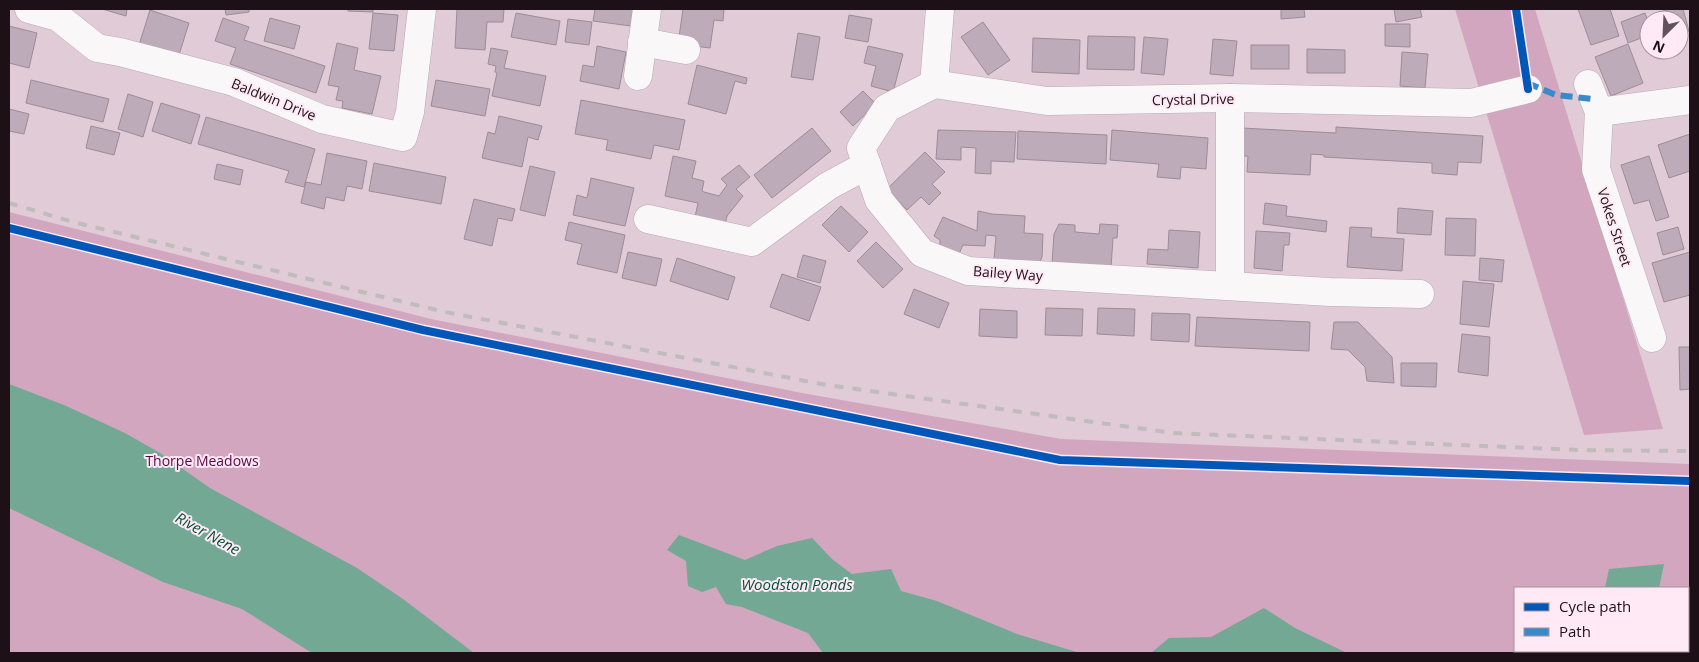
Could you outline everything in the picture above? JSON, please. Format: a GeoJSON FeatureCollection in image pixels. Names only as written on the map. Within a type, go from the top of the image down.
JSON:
{"type":"FeatureCollection","features":[{"type":"Feature","properties":{"kind":"street","name":"Baldwin Drive"},"geometry":{"type":"LineString","coordinates":[[29,9],[58,16],[97,48],[120,52],[234,82],[322,119],[404,137],[410,112],[422,9]]}},
{"type":"Feature","properties":{"kind":"street"},"geometry":{"type":"LineString","coordinates":[[638,76],[647,9]]}},
{"type":"Feature","properties":{"kind":"street"},"geometry":{"type":"LineString","coordinates":[[934,84],[940,9]]}},
{"type":"Feature","properties":{"kind":"street"},"geometry":{"type":"LineString","coordinates":[[642,42],[686,50]]}},
{"type":"Feature","properties":{"kind":"street","name":"Crystal Drive"},"geometry":{"type":"LineString","coordinates":[[934,84],[1046,101],[1230,98],[1471,103],[1528,89]]}},
{"type":"Feature","properties":{"kind":"street","name":"Bailey Way"},"geometry":{"type":"LineString","coordinates":[[934,84],[887,108],[861,148],[879,200],[922,253],[968,271],[1330,292],[1420,294]]}},
{"type":"Feature","properties":{"kind":"street","name":"Vokes Street"},"geometry":{"type":"LineString","coordinates":[[1588,84],[1599,112],[1596,169],[1652,338]]}},
{"type":"Feature","properties":{"kind":"street"},"geometry":{"type":"LineString","coordinates":[[1230,98],[1230,286]]}},
{"type":"Feature","properties":{"kind":"street"},"geometry":{"type":"LineString","coordinates":[[1599,112],[1690,100]]}},
{"type":"Feature","properties":{"kind":"street"},"geometry":{"type":"LineString","coordinates":[[648,219],[752,242],[828,186],[867,165]]}},
{"type":"Feature","properties":{"kind":"green space"},"geometry":{"type":"Polygon","coordinates":[[[1455,9],[1535,9],[1663,429],[1584,435],[1455,9]]]}},
{"type":"Feature","properties":{"kind":"green space","name":"Thorpe Meadows"},"geometry":{"type":"Polygon","coordinates":[[[9,212],[431,319],[802,393],[1061,439],[1690,464],[1690,653],[9,653],[9,212]]]}},
{"type":"Feature","properties":{"kind":"water","name":"River Nene"},"geometry":{"type":"Polygon","coordinates":[[[9,384],[64,405],[125,433],[160,453],[210,488],[357,568],[403,599],[474,653],[312,653],[242,609],[163,582],[9,508],[9,384]]]}},
{"type":"Feature","properties":{"kind":"water","name":"Woodston Ponds"},"geometry":{"type":"Polygon","coordinates":[[[679,535],[745,560],[777,546],[812,538],[833,560],[852,574],[891,569],[901,591],[937,601],[1017,634],[1080,653],[823,653],[808,633],[742,607],[726,604],[716,587],[702,592],[688,586],[686,561],[667,550],[679,535]]]}},
{"type":"Feature","properties":{"kind":"water"},"geometry":{"type":"Polygon","coordinates":[[[1664,564],[1659,587],[1605,587],[1609,569],[1664,564]]]}},
{"type":"Feature","properties":{"kind":"water"},"geometry":{"type":"Polygon","coordinates":[[[1264,608],[1295,628],[1347,653],[1151,653],[1169,638],[1211,637],[1264,608]]]}},
{"type":"Feature","properties":{"kind":"building"},"geometry":{"type":"Polygon","coordinates":[[[102,9],[127,9],[126,16],[102,9]]]}},
{"type":"Feature","properties":{"kind":"building"},"geometry":{"type":"Polygon","coordinates":[[[225,9],[249,9],[249,12],[226,15],[225,9]]]}},
{"type":"Feature","properties":{"kind":"building"},"geometry":{"type":"Polygon","coordinates":[[[348,9],[373,9],[373,12],[348,11],[348,9]]]}},
{"type":"Feature","properties":{"kind":"building"},"geometry":{"type":"Polygon","coordinates":[[[457,9],[504,9],[503,22],[487,22],[485,50],[455,48],[457,9]]]}},
{"type":"Feature","properties":{"kind":"building"},"geometry":{"type":"Polygon","coordinates":[[[595,9],[633,9],[631,26],[593,21],[595,9]]]}},
{"type":"Feature","properties":{"kind":"building"},"geometry":{"type":"Polygon","coordinates":[[[683,9],[724,9],[723,21],[714,20],[710,48],[678,44],[683,9]]]}},
{"type":"Feature","properties":{"kind":"building"},"geometry":{"type":"Polygon","coordinates":[[[1281,9],[1304,9],[1305,17],[1281,19],[1281,9]]]}},
{"type":"Feature","properties":{"kind":"building"},"geometry":{"type":"Polygon","coordinates":[[[1394,9],[1420,9],[1422,17],[1396,22],[1394,9]]]}},
{"type":"Feature","properties":{"kind":"building"},"geometry":{"type":"Polygon","coordinates":[[[1578,9],[1610,9],[1619,36],[1591,45],[1578,9]]]}},
{"type":"Feature","properties":{"kind":"building"},"geometry":{"type":"Polygon","coordinates":[[[150,10],[189,23],[178,58],[139,45],[150,10]]]}},
{"type":"Feature","properties":{"kind":"building"},"geometry":{"type":"Polygon","coordinates":[[[373,13],[398,15],[394,51],[369,49],[373,13]]]}},
{"type":"Feature","properties":{"kind":"building"},"geometry":{"type":"Polygon","coordinates":[[[516,13],[560,21],[556,45],[511,37],[516,13]]]}},
{"type":"Feature","properties":{"kind":"building"},"geometry":{"type":"Polygon","coordinates":[[[849,15],[872,19],[868,42],[845,38],[849,15]]]}},
{"type":"Feature","properties":{"kind":"building"},"geometry":{"type":"Polygon","coordinates":[[[1639,15],[1639,39],[1628,43],[1621,22],[1639,15]]]}},
{"type":"Feature","properties":{"kind":"building"},"geometry":{"type":"Polygon","coordinates":[[[223,18],[249,27],[244,40],[325,66],[316,93],[230,64],[236,48],[215,41],[223,18]]]}},
{"type":"Feature","properties":{"kind":"building"},"geometry":{"type":"Polygon","coordinates":[[[270,18],[300,26],[294,49],[264,41],[270,18]]]}},
{"type":"Feature","properties":{"kind":"building"},"geometry":{"type":"Polygon","coordinates":[[[568,19],[592,22],[589,45],[565,42],[568,19]]]}},
{"type":"Feature","properties":{"kind":"building"},"geometry":{"type":"Polygon","coordinates":[[[983,22],[1010,60],[988,75],[961,37],[983,22]]]}},
{"type":"Feature","properties":{"kind":"building"},"geometry":{"type":"Polygon","coordinates":[[[1385,24],[1410,24],[1410,47],[1385,46],[1385,24]]]}},
{"type":"Feature","properties":{"kind":"building"},"geometry":{"type":"Polygon","coordinates":[[[9,26],[37,33],[29,68],[9,63],[9,26]]]}},
{"type":"Feature","properties":{"kind":"building"},"geometry":{"type":"Polygon","coordinates":[[[798,33],[820,37],[813,80],[791,77],[798,33]]]}},
{"type":"Feature","properties":{"kind":"building"},"geometry":{"type":"Polygon","coordinates":[[[1088,36],[1135,37],[1134,70],[1087,69],[1088,36]]]}},
{"type":"Feature","properties":{"kind":"building"},"geometry":{"type":"Polygon","coordinates":[[[1144,37],[1168,39],[1164,75],[1141,73],[1144,37]]]}},
{"type":"Feature","properties":{"kind":"building"},"geometry":{"type":"Polygon","coordinates":[[[1033,38],[1080,40],[1079,74],[1032,72],[1033,38]]]}},
{"type":"Feature","properties":{"kind":"building"},"geometry":{"type":"Polygon","coordinates":[[[1213,39],[1237,41],[1233,76],[1210,74],[1213,39]]]}},
{"type":"Feature","properties":{"kind":"building"},"geometry":{"type":"Polygon","coordinates":[[[337,43],[358,48],[354,70],[381,76],[372,114],[342,108],[343,101],[336,100],[339,87],[328,85],[337,43]]]}},
{"type":"Feature","properties":{"kind":"building"},"geometry":{"type":"Polygon","coordinates":[[[1628,44],[1643,83],[1611,96],[1595,57],[1628,44]]]}},
{"type":"Feature","properties":{"kind":"building"},"geometry":{"type":"Polygon","coordinates":[[[1251,45],[1289,45],[1289,69],[1251,69],[1251,45]]]}},
{"type":"Feature","properties":{"kind":"building"},"geometry":{"type":"Polygon","coordinates":[[[597,46],[626,52],[619,89],[580,81],[583,65],[594,67],[597,46]]]}},
{"type":"Feature","properties":{"kind":"building"},"geometry":{"type":"Polygon","coordinates":[[[868,46],[903,54],[893,92],[871,86],[876,66],[864,63],[868,46]]]}},
{"type":"Feature","properties":{"kind":"building"},"geometry":{"type":"Polygon","coordinates":[[[491,48],[508,51],[504,68],[546,76],[540,106],[492,96],[497,73],[495,72],[496,66],[488,64],[491,48]]]}},
{"type":"Feature","properties":{"kind":"building"},"geometry":{"type":"Polygon","coordinates":[[[1307,49],[1345,50],[1345,73],[1307,73],[1307,49]]]}},
{"type":"Feature","properties":{"kind":"building"},"geometry":{"type":"Polygon","coordinates":[[[1402,52],[1428,54],[1425,88],[1400,86],[1402,52]]]}},
{"type":"Feature","properties":{"kind":"building"},"geometry":{"type":"Polygon","coordinates":[[[697,65],[747,78],[746,84],[735,81],[726,114],[688,104],[697,65]]]}},
{"type":"Feature","properties":{"kind":"building"},"geometry":{"type":"Polygon","coordinates":[[[31,80],[109,99],[103,122],[26,103],[31,80]]]}},
{"type":"Feature","properties":{"kind":"building"},"geometry":{"type":"Polygon","coordinates":[[[436,80],[490,89],[485,116],[431,106],[436,80]]]}},
{"type":"Feature","properties":{"kind":"building"},"geometry":{"type":"Polygon","coordinates":[[[863,91],[876,104],[853,126],[840,112],[863,91]]]}},
{"type":"Feature","properties":{"kind":"building"},"geometry":{"type":"Polygon","coordinates":[[[128,94],[153,102],[143,137],[118,129],[128,94]]]}},
{"type":"Feature","properties":{"kind":"building"},"geometry":{"type":"Polygon","coordinates":[[[581,100],[685,120],[679,150],[654,145],[651,159],[606,150],[608,140],[575,134],[581,100]]]}},
{"type":"Feature","properties":{"kind":"building"},"geometry":{"type":"Polygon","coordinates":[[[161,103],[200,115],[191,144],[152,131],[161,103]]]}},
{"type":"Feature","properties":{"kind":"building"},"geometry":{"type":"Polygon","coordinates":[[[9,109],[29,114],[24,134],[9,131],[9,109]]]}},
{"type":"Feature","properties":{"kind":"building"},"geometry":{"type":"Polygon","coordinates":[[[499,116],[542,126],[538,140],[528,137],[522,167],[482,158],[488,132],[495,134],[499,116]]]}},
{"type":"Feature","properties":{"kind":"building"},"geometry":{"type":"Polygon","coordinates":[[[206,117],[315,149],[304,187],[285,182],[289,171],[198,144],[206,117]]]}},
{"type":"Feature","properties":{"kind":"building"},"geometry":{"type":"Polygon","coordinates":[[[91,126],[120,133],[114,155],[86,148],[91,126]]]}},
{"type":"Feature","properties":{"kind":"building"},"geometry":{"type":"Polygon","coordinates":[[[1336,127],[1483,136],[1481,163],[1458,162],[1457,175],[1432,173],[1432,163],[1324,157],[1324,155],[1311,154],[1310,175],[1247,172],[1248,156],[1241,156],[1242,128],[1336,133],[1336,127]]]}},
{"type":"Feature","properties":{"kind":"building"},"geometry":{"type":"Polygon","coordinates":[[[812,128],[831,151],[772,198],[754,175],[812,128]]]}},
{"type":"Feature","properties":{"kind":"building"},"geometry":{"type":"Polygon","coordinates":[[[938,130],[1016,132],[1014,162],[991,161],[991,174],[975,173],[976,148],[961,147],[961,160],[936,159],[938,130]]]}},
{"type":"Feature","properties":{"kind":"building"},"geometry":{"type":"Polygon","coordinates":[[[1112,130],[1208,138],[1206,169],[1181,167],[1180,179],[1157,177],[1159,164],[1110,160],[1112,130]]]}},
{"type":"Feature","properties":{"kind":"building"},"geometry":{"type":"Polygon","coordinates":[[[1018,131],[1107,135],[1106,164],[1017,159],[1018,131]]]}},
{"type":"Feature","properties":{"kind":"building"},"geometry":{"type":"Polygon","coordinates":[[[1690,134],[1690,171],[1669,178],[1658,145],[1690,134]]]}},
{"type":"Feature","properties":{"kind":"building"},"geometry":{"type":"Polygon","coordinates":[[[925,152],[945,172],[932,184],[941,193],[929,205],[921,197],[907,210],[887,189],[925,152]]]}},
{"type":"Feature","properties":{"kind":"building"},"geometry":{"type":"Polygon","coordinates":[[[327,153],[367,161],[362,189],[347,186],[344,201],[326,197],[324,209],[301,203],[306,182],[321,185],[327,153]]]}},
{"type":"Feature","properties":{"kind":"building"},"geometry":{"type":"Polygon","coordinates":[[[673,156],[696,161],[692,178],[704,181],[702,191],[704,192],[719,196],[727,185],[721,179],[739,165],[750,177],[736,189],[743,196],[727,216],[725,224],[695,217],[698,203],[665,196],[673,156]]]}},
{"type":"Feature","properties":{"kind":"building"},"geometry":{"type":"Polygon","coordinates":[[[1649,156],[1669,217],[1656,221],[1649,200],[1634,204],[1621,165],[1649,156]]]}},
{"type":"Feature","properties":{"kind":"building"},"geometry":{"type":"Polygon","coordinates":[[[374,163],[446,177],[441,204],[369,191],[374,163]]]}},
{"type":"Feature","properties":{"kind":"building"},"geometry":{"type":"Polygon","coordinates":[[[217,164],[243,170],[240,185],[214,179],[217,164]]]}},
{"type":"Feature","properties":{"kind":"building"},"geometry":{"type":"Polygon","coordinates":[[[530,166],[555,172],[545,216],[520,210],[530,166]]]}},
{"type":"Feature","properties":{"kind":"building"},"geometry":{"type":"Polygon","coordinates":[[[591,178],[634,188],[625,226],[573,215],[577,195],[587,198],[591,178]]]}},
{"type":"Feature","properties":{"kind":"building"},"geometry":{"type":"Polygon","coordinates":[[[474,199],[515,209],[512,221],[498,218],[492,246],[464,239],[474,199]]]}},
{"type":"Feature","properties":{"kind":"building"},"geometry":{"type":"Polygon","coordinates":[[[1265,203],[1287,206],[1286,216],[1327,221],[1326,232],[1263,224],[1265,203]]]}},
{"type":"Feature","properties":{"kind":"building"},"geometry":{"type":"Polygon","coordinates":[[[841,206],[868,232],[849,252],[822,225],[841,206]]]}},
{"type":"Feature","properties":{"kind":"building"},"geometry":{"type":"Polygon","coordinates":[[[1398,208],[1433,211],[1431,235],[1397,233],[1398,208]]]}},
{"type":"Feature","properties":{"kind":"building"},"geometry":{"type":"Polygon","coordinates":[[[978,211],[992,214],[1025,216],[1024,233],[1043,234],[1042,257],[1039,264],[994,259],[996,236],[986,235],[985,246],[963,245],[957,258],[940,250],[940,240],[934,236],[943,217],[977,231],[978,211]]]}},
{"type":"Feature","properties":{"kind":"building"},"geometry":{"type":"Polygon","coordinates":[[[1446,218],[1476,219],[1475,256],[1445,255],[1446,218]]]}},
{"type":"Feature","properties":{"kind":"building"},"geometry":{"type":"Polygon","coordinates":[[[569,222],[625,235],[617,273],[577,264],[582,244],[565,240],[569,222]]]}},
{"type":"Feature","properties":{"kind":"building"},"geometry":{"type":"Polygon","coordinates":[[[1059,224],[1075,225],[1075,232],[1099,234],[1100,224],[1118,225],[1117,238],[1113,238],[1111,268],[1052,264],[1054,234],[1059,224]]]}},
{"type":"Feature","properties":{"kind":"building"},"geometry":{"type":"Polygon","coordinates":[[[1350,227],[1372,228],[1371,237],[1404,239],[1402,271],[1347,267],[1350,227]]]}},
{"type":"Feature","properties":{"kind":"building"},"geometry":{"type":"Polygon","coordinates":[[[1678,227],[1684,249],[1663,255],[1657,233],[1678,227]]]}},
{"type":"Feature","properties":{"kind":"building"},"geometry":{"type":"Polygon","coordinates":[[[1169,230],[1200,232],[1198,268],[1147,264],[1148,249],[1168,250],[1169,230]]]}},
{"type":"Feature","properties":{"kind":"building"},"geometry":{"type":"Polygon","coordinates":[[[1256,231],[1290,233],[1289,245],[1284,245],[1282,271],[1254,268],[1256,231]]]}},
{"type":"Feature","properties":{"kind":"building"},"geometry":{"type":"Polygon","coordinates":[[[876,242],[903,269],[883,288],[857,261],[876,242]]]}},
{"type":"Feature","properties":{"kind":"building"},"geometry":{"type":"Polygon","coordinates":[[[628,252],[662,259],[656,286],[622,278],[628,252]]]}},
{"type":"Feature","properties":{"kind":"building"},"geometry":{"type":"Polygon","coordinates":[[[1690,252],[1690,295],[1664,302],[1652,263],[1690,252]]]}},
{"type":"Feature","properties":{"kind":"building"},"geometry":{"type":"Polygon","coordinates":[[[803,255],[826,261],[820,283],[797,277],[803,255]]]}},
{"type":"Feature","properties":{"kind":"building"},"geometry":{"type":"Polygon","coordinates":[[[677,258],[735,277],[728,300],[670,281],[677,258]]]}},
{"type":"Feature","properties":{"kind":"building"},"geometry":{"type":"Polygon","coordinates":[[[1480,258],[1504,260],[1502,282],[1479,280],[1480,258]]]}},
{"type":"Feature","properties":{"kind":"building"},"geometry":{"type":"Polygon","coordinates":[[[782,274],[821,287],[809,321],[770,307],[782,274]]]}},
{"type":"Feature","properties":{"kind":"building"},"geometry":{"type":"Polygon","coordinates":[[[1463,281],[1494,284],[1489,327],[1460,324],[1463,281]]]}},
{"type":"Feature","properties":{"kind":"building"},"geometry":{"type":"Polygon","coordinates":[[[914,289],[949,303],[939,328],[904,314],[914,289]]]}},
{"type":"Feature","properties":{"kind":"building"},"geometry":{"type":"Polygon","coordinates":[[[1046,308],[1083,309],[1082,336],[1045,335],[1046,308]]]}},
{"type":"Feature","properties":{"kind":"building"},"geometry":{"type":"Polygon","coordinates":[[[1098,308],[1135,309],[1134,336],[1097,334],[1098,308]]]}},
{"type":"Feature","properties":{"kind":"building"},"geometry":{"type":"Polygon","coordinates":[[[980,309],[1017,311],[1017,338],[979,336],[980,309]]]}},
{"type":"Feature","properties":{"kind":"building"},"geometry":{"type":"Polygon","coordinates":[[[1152,313],[1190,314],[1189,342],[1151,340],[1152,313]]]}},
{"type":"Feature","properties":{"kind":"building"},"geometry":{"type":"Polygon","coordinates":[[[1197,317],[1310,322],[1309,351],[1195,346],[1197,317]]]}},
{"type":"Feature","properties":{"kind":"building"},"geometry":{"type":"Polygon","coordinates":[[[1334,322],[1358,322],[1392,357],[1394,383],[1367,381],[1365,367],[1348,350],[1331,349],[1334,322]]]}},
{"type":"Feature","properties":{"kind":"building"},"geometry":{"type":"Polygon","coordinates":[[[1462,334],[1490,337],[1488,376],[1458,372],[1462,334]]]}},
{"type":"Feature","properties":{"kind":"building"},"geometry":{"type":"Polygon","coordinates":[[[1679,347],[1690,347],[1690,389],[1680,390],[1679,347]]]}},
{"type":"Feature","properties":{"kind":"building"},"geometry":{"type":"Polygon","coordinates":[[[1401,363],[1437,363],[1436,387],[1401,386],[1401,363]]]}},
{"type":"Feature","properties":{"kind":"railway"},"geometry":{"type":"LineString","coordinates":[[9,203],[73,222],[445,312],[827,385],[1173,433],[1580,450],[1690,451]]}},
{"type":"Feature","properties":{"kind":"marked path"},"geometry":{"type":"LineString","coordinates":[[1527,83],[1556,95],[1593,99]]}},
{"type":"Feature","properties":{"kind":"cycle path"},"geometry":{"type":"LineString","coordinates":[[1516,9],[1528,89]]}},
{"type":"Feature","properties":{"kind":"cycle path"},"geometry":{"type":"LineString","coordinates":[[9,228],[423,330],[1060,460],[1690,481]]}}]}
